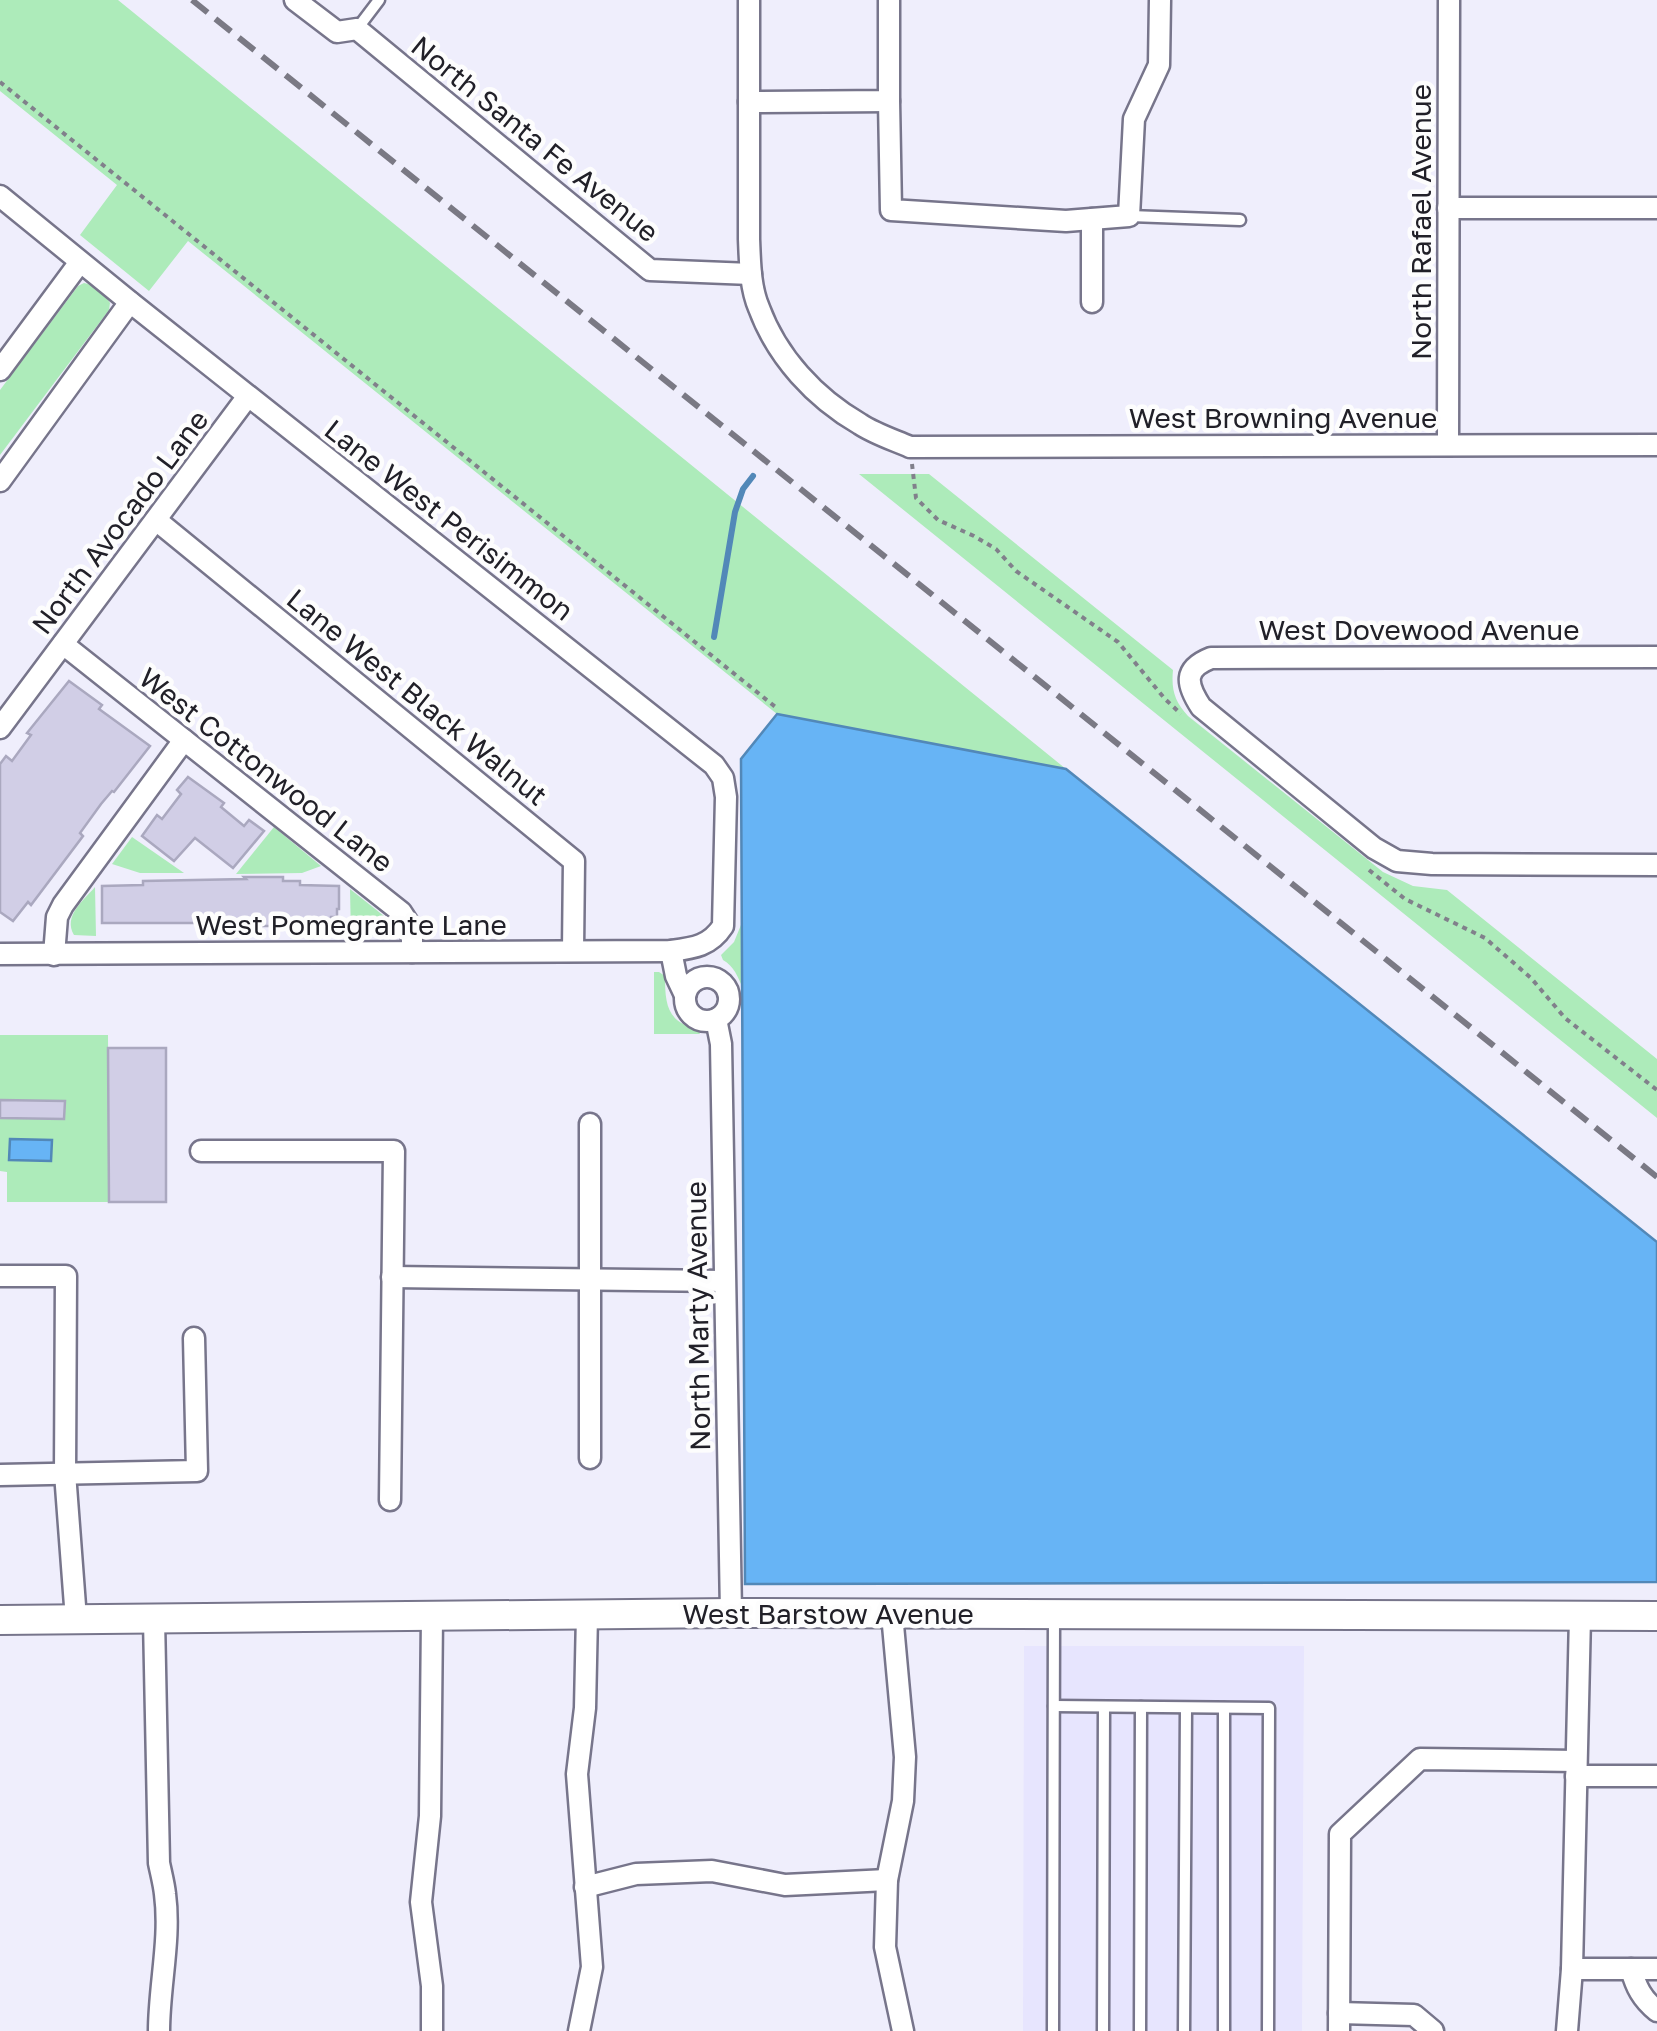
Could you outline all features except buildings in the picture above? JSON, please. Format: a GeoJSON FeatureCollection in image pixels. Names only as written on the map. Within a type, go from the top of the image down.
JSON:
{"type":"FeatureCollection","features":[{"type":"Feature","properties":{"kind":"street","name":"North Santa Fe Avenue"},"geometry":{"type":"LineString","coordinates":[[296,0],[337,32],[357,29],[650,270],[751,274]]}},
{"type":"Feature","properties":{"kind":"street"},"geometry":{"type":"LineString","coordinates":[[749,0],[751,274]]}},
{"type":"Feature","properties":{"kind":"street"},"geometry":{"type":"LineString","coordinates":[[889,0],[892,210],[1066,222],[1129,216],[1134,119],[1160,65],[1160,0]]}},
{"type":"Feature","properties":{"kind":"street","name":"North Rafael Avenue"},"geometry":{"type":"LineString","coordinates":[[1448,444],[1449,0]]}},
{"type":"Feature","properties":{"kind":"street"},"geometry":{"type":"LineString","coordinates":[[749,102],[889,101]]}},
{"type":"Feature","properties":{"kind":"street","name":"Lane West Perisimmon"},"geometry":{"type":"LineString","coordinates":[[0,196],[714,765],[723,778],[726,797],[725,911],[724,926],[702,947]]}},
{"type":"Feature","properties":{"kind":"street"},"geometry":{"type":"LineString","coordinates":[[1448,208],[1657,208]]}},
{"type":"Feature","properties":{"kind":"street"},"geometry":{"type":"LineString","coordinates":[[1092,220],[1092,302]]}},
{"type":"Feature","properties":{"kind":"street"},"geometry":{"type":"LineString","coordinates":[[0,370],[80,262]]}},
{"type":"Feature","properties":{"kind":"street","name":"West Browning Avenue"},"geometry":{"type":"LineString","coordinates":[[751,274],[764,319],[798,374],[826,401],[862,426],[910,447],[1657,444]]}},
{"type":"Feature","properties":{"kind":"street"},"geometry":{"type":"LineString","coordinates":[[0,480],[130,302]]}},
{"type":"Feature","properties":{"kind":"street","name":"North Avocado Lane"},"geometry":{"type":"LineString","coordinates":[[0,728],[248,396]]}},
{"type":"Feature","properties":{"kind":"street","name":"Lane West Black Walnut"},"geometry":{"type":"LineString","coordinates":[[156,520],[574,861],[572,950]]}},
{"type":"Feature","properties":{"kind":"street","name":"West Cottonwood Lane"},"geometry":{"type":"LineString","coordinates":[[64,644],[401,912],[412,929],[412,952]]}},
{"type":"Feature","properties":{"kind":"street","name":"West Dovewood Avenue"},"geometry":{"type":"LineString","coordinates":[[1657,656],[1212,658],[1197,664],[1189,676],[1191,692],[1200,707],[1374,848],[1397,862],[1657,865]]}},
{"type":"Feature","properties":{"kind":"street"},"geometry":{"type":"LineString","coordinates":[[54,954],[57,917],[62,905],[184,740]]}},
{"type":"Feature","properties":{"kind":"street","name":"West Pomegrante Lane"},"geometry":{"type":"LineString","coordinates":[[0,954],[671,951],[702,947]]}},
{"type":"Feature","properties":{"kind":"street","name":"North Marty Avenue"},"geometry":{"type":"LineString","coordinates":[[702,947],[729,999],[724,1013],[716,1018],[721,1044],[731,1613]]}},
{"type":"Feature","properties":{"kind":"street"},"geometry":{"type":"LineString","coordinates":[[671,951],[676,976],[686,996]]}},
{"type":"Feature","properties":{"kind":"street"},"geometry":{"type":"LineString","coordinates":[[716,1018],[697,1018],[687,1009],[686,996],[698,979],[718,980]]}},
{"type":"Feature","properties":{"kind":"street"},"geometry":{"type":"LineString","coordinates":[[590,1124],[590,1458]]}},
{"type":"Feature","properties":{"kind":"street"},"geometry":{"type":"LineString","coordinates":[[201,1150],[394,1150],[390,1500]]}},
{"type":"Feature","properties":{"kind":"street"},"geometry":{"type":"LineString","coordinates":[[0,1276],[66,1276],[65,1473],[76,1619]]}},
{"type":"Feature","properties":{"kind":"street"},"geometry":{"type":"LineString","coordinates":[[392,1277],[724,1281]]}},
{"type":"Feature","properties":{"kind":"street"},"geometry":{"type":"LineString","coordinates":[[0,1474],[197,1471],[194,1338]]}},
{"type":"Feature","properties":{"kind":"street","name":"West Barstow Avenue"},"geometry":{"type":"LineString","coordinates":[[0,1620],[731,1613],[1657,1616]]}},
{"type":"Feature","properties":{"kind":"street"},"geometry":{"type":"LineString","coordinates":[[579,2031],[592,1967],[576,1774],[585,1708],[587,1614]]}},
{"type":"Feature","properties":{"kind":"street"},"geometry":{"type":"LineString","coordinates":[[892,1614],[905,1756],[903,1800],[887,1880],[885,1947],[903,2031]]}},
{"type":"Feature","properties":{"kind":"street"},"geometry":{"type":"LineString","coordinates":[[432,1616],[430,1816],[421,1902],[432,1986],[432,2031]]}},
{"type":"Feature","properties":{"kind":"street"},"geometry":{"type":"LineString","coordinates":[[1566,2031],[1572,1968],[1580,1616]]}},
{"type":"Feature","properties":{"kind":"street"},"geometry":{"type":"LineString","coordinates":[[154,1619],[159,1863],[166,1896],[159,2031]]}},
{"type":"Feature","properties":{"kind":"street"},"geometry":{"type":"LineString","coordinates":[[1433,2031],[1414,2015],[1339,2022],[1340,1834],[1420,1759],[1657,1776]]}},
{"type":"Feature","properties":{"kind":"street"},"geometry":{"type":"LineString","coordinates":[[585,1887],[636,1874],[712,1872],[785,1884],[887,1880]]}},
{"type":"Feature","properties":{"kind":"street"},"geometry":{"type":"LineString","coordinates":[[1572,1968],[1657,1969]]}},
{"type":"Feature","properties":{"kind":"street"},"geometry":{"type":"LineString","coordinates":[[1631,1968],[1644,2000],[1657,2011]]}},
{"type":"Feature","properties":{"kind":"lane"},"geometry":{"type":"LineString","coordinates":[[357,29],[379,0]]}},
{"type":"Feature","properties":{"kind":"lane"},"geometry":{"type":"LineString","coordinates":[[1129,216],[1240,220]]}},
{"type":"Feature","properties":{"kind":"lane"},"geometry":{"type":"LineString","coordinates":[[1053,2031],[1054,1614]]}},
{"type":"Feature","properties":{"kind":"lane"},"geometry":{"type":"LineString","coordinates":[[1054,1706],[1269,1708],[1268,2031]]}},
{"type":"Feature","properties":{"kind":"lane"},"geometry":{"type":"LineString","coordinates":[[1103,2031],[1104,1707]]}},
{"type":"Feature","properties":{"kind":"lane"},"geometry":{"type":"LineString","coordinates":[[1140,2031],[1141,1707]]}},
{"type":"Feature","properties":{"kind":"lane"},"geometry":{"type":"LineString","coordinates":[[1184,2031],[1186,1708]]}},
{"type":"Feature","properties":{"kind":"lane"},"geometry":{"type":"LineString","coordinates":[[1224,1708],[1224,2031]]}},
{"type":"Feature","properties":{"kind":"path"},"geometry":{"type":"LineString","coordinates":[[0,82],[778,709]]}},
{"type":"Feature","properties":{"kind":"shaded area"},"geometry":{"type":"Polygon","coordinates":[[[1024,1646],[1304,1646],[1302,2031],[1023,2031],[1024,1646]]]}},
{"type":"Feature","properties":{"kind":"green space"},"geometry":{"type":"Polygon","coordinates":[[[0,0],[118,0],[1066,769],[777,714],[188,241],[149,291],[80,235],[117,185],[0,91],[0,0]]]}},
{"type":"Feature","properties":{"kind":"green space"},"geometry":{"type":"Polygon","coordinates":[[[84,283],[105,296],[109,310],[0,455],[0,390],[84,283]]]}},
{"type":"Feature","properties":{"kind":"green space"},"geometry":{"type":"Polygon","coordinates":[[[859,474],[929,474],[1173,670],[1175,695],[1188,716],[1383,872],[1413,886],[1447,890],[1657,1059],[1657,1118],[859,474]]]}},
{"type":"Feature","properties":{"kind":"green space"},"geometry":{"type":"Polygon","coordinates":[[[274,827],[321,866],[302,873],[236,874],[274,827]]]}},
{"type":"Feature","properties":{"kind":"green space"},"geometry":{"type":"Polygon","coordinates":[[[132,837],[184,873],[140,873],[112,864],[132,837]]]}},
{"type":"Feature","properties":{"kind":"green space"},"geometry":{"type":"Polygon","coordinates":[[[95,887],[96,936],[74,935],[73,915],[95,887]]]}},
{"type":"Feature","properties":{"kind":"green space"},"geometry":{"type":"Polygon","coordinates":[[[350,889],[389,920],[391,933],[351,936],[350,889]]]}},
{"type":"Feature","properties":{"kind":"green space"},"geometry":{"type":"Polygon","coordinates":[[[743,920],[743,989],[721,955],[734,942],[743,920]]]}},
{"type":"Feature","properties":{"kind":"green space"},"geometry":{"type":"Polygon","coordinates":[[[654,972],[665,976],[667,1003],[674,1017],[700,1034],[654,1034],[654,972]]]}},
{"type":"Feature","properties":{"kind":"green space"},"geometry":{"type":"Polygon","coordinates":[[[0,1035],[108,1035],[109,1202],[7,1202],[7,1172],[0,1171],[0,1035]]]}},
{"type":"Feature","properties":{"kind":"water"},"geometry":{"type":"Polygon","coordinates":[[[777,714],[1066,769],[1657,1242],[1657,1582],[745,1584],[741,759],[777,714]]]}},
{"type":"Feature","properties":{"kind":"water"},"geometry":{"type":"Polygon","coordinates":[[[10,1139],[52,1140],[51,1161],[9,1160],[10,1139]]]}},
{"type":"Feature","properties":{"kind":"waterway"},"geometry":{"type":"LineString","coordinates":[[714,637],[735,512],[743,489],[753,476]]}},
{"type":"Feature","properties":{"kind":"railway"},"geometry":{"type":"LineString","coordinates":[[192,0],[1657,1177]]}}]}
